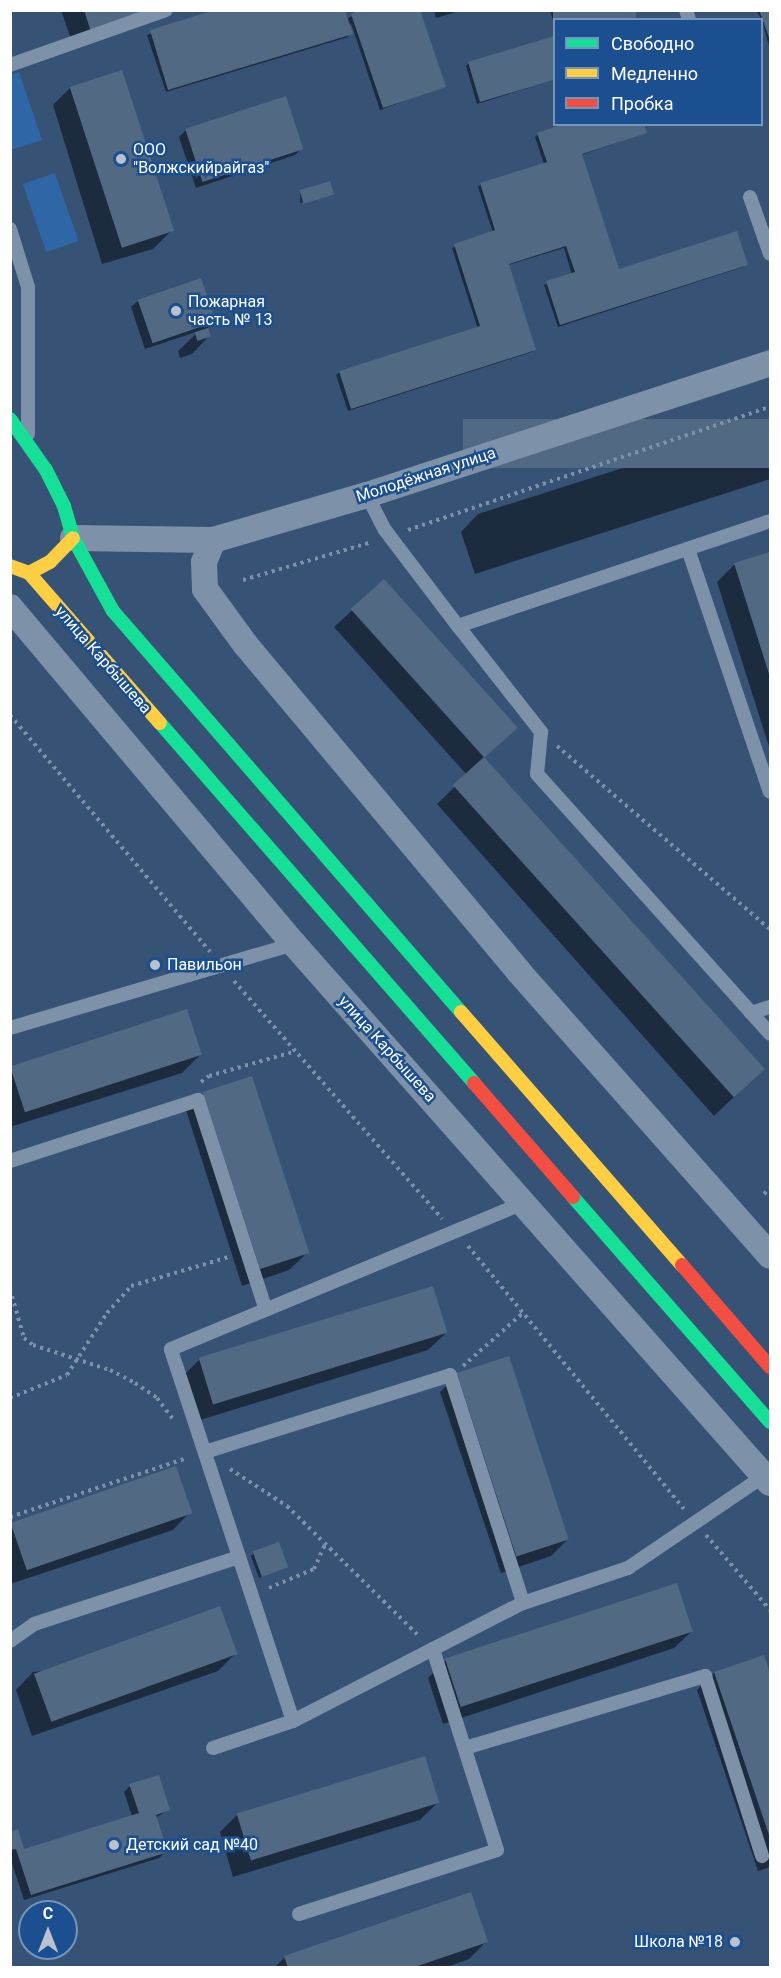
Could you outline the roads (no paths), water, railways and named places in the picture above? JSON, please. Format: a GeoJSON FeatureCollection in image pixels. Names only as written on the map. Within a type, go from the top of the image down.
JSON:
{"type":"FeatureCollection","features":[{"type":"Feature","properties":{"kind":"street","name":"Молодёжная улица"},"geometry":{"type":"LineString","coordinates":[[73,538],[213,540],[367,495],[771,363]]}},
{"type":"Feature","properties":{"kind":"street"},"geometry":{"type":"LineString","coordinates":[[10,419],[51,479],[64,506],[73,538],[112,611],[771,1367]]}},
{"type":"Feature","properties":{"kind":"street"},"geometry":{"type":"LineString","coordinates":[[10,448],[28,448]]}},
{"type":"Feature","properties":{"kind":"street"},"geometry":{"type":"LineString","coordinates":[[10,566],[29,573],[50,562],[73,538]]}},
{"type":"Feature","properties":{"kind":"street"},"geometry":{"type":"LineString","coordinates":[[213,540],[204,562],[206,589],[245,644],[519,972],[771,1256]]}},
{"type":"Feature","properties":{"kind":"street","name":"улица Карбышева"},"geometry":{"type":"LineString","coordinates":[[29,573],[771,1422]]}},
{"type":"Feature","properties":{"kind":"street","name":"улица Карбышева"},"geometry":{"type":"LineString","coordinates":[[10,607],[294,944],[767,1480]]}},
{"type":"Feature","properties":{"kind":"lane"},"geometry":{"type":"LineString","coordinates":[[10,65],[169,11]]}},
{"type":"Feature","properties":{"kind":"lane"},"geometry":{"type":"LineString","coordinates":[[750,197],[771,254]]}},
{"type":"Feature","properties":{"kind":"lane"},"geometry":{"type":"LineString","coordinates":[[10,229],[28,287],[28,448]]}},
{"type":"Feature","properties":{"kind":"lane"},"geometry":{"type":"LineString","coordinates":[[367,495],[390,536],[541,732],[537,774],[771,1034]]}},
{"type":"Feature","properties":{"kind":"lane"},"geometry":{"type":"LineString","coordinates":[[458,626],[771,521]]}},
{"type":"Feature","properties":{"kind":"lane"},"geometry":{"type":"LineString","coordinates":[[688,549],[771,792]]}},
{"type":"Feature","properties":{"kind":"lane"},"geometry":{"type":"LineString","coordinates":[[10,1028],[294,944]]}},
{"type":"Feature","properties":{"kind":"lane"},"geometry":{"type":"LineString","coordinates":[[752,1013],[771,1007]]}},
{"type":"Feature","properties":{"kind":"lane"},"geometry":{"type":"LineString","coordinates":[[10,1161],[198,1100],[265,1308]]}},
{"type":"Feature","properties":{"kind":"lane"},"geometry":{"type":"LineString","coordinates":[[293,1721],[171,1349],[265,1308],[524,1203]]}},
{"type":"Feature","properties":{"kind":"lane"},"geometry":{"type":"LineString","coordinates":[[205,1452],[450,1375],[523,1603]]}},
{"type":"Feature","properties":{"kind":"lane"},"geometry":{"type":"LineString","coordinates":[[213,1748],[293,1721],[523,1603],[628,1568],[695,1522],[767,1480]]}},
{"type":"Feature","properties":{"kind":"lane"},"geometry":{"type":"LineString","coordinates":[[10,1641],[34,1624],[239,1557]]}},
{"type":"Feature","properties":{"kind":"lane"},"geometry":{"type":"LineString","coordinates":[[299,1914],[498,1850],[433,1649]]}},
{"type":"Feature","properties":{"kind":"lane"},"geometry":{"type":"LineString","coordinates":[[465,1748],[705,1676],[762,1856]]}},
{"type":"Feature","properties":{"kind":"place","name":"ООО \"Волжскийрайгаз\""},"geometry":{"type":"Point","coordinates":[121,159]}},
{"type":"Feature","properties":{"kind":"place","name":"Пожарная часть № 13"},"geometry":{"type":"Point","coordinates":[176,311]}},
{"type":"Feature","properties":{"kind":"place","name":"Павильон"},"geometry":{"type":"Point","coordinates":[155,965]}},
{"type":"Feature","properties":{"kind":"place","name":"Детский сад №40"},"geometry":{"type":"Point","coordinates":[114,1845]}},
{"type":"Feature","properties":{"kind":"place","name":"Школа №18"},"geometry":{"type":"Point","coordinates":[735,1942]}}]}
